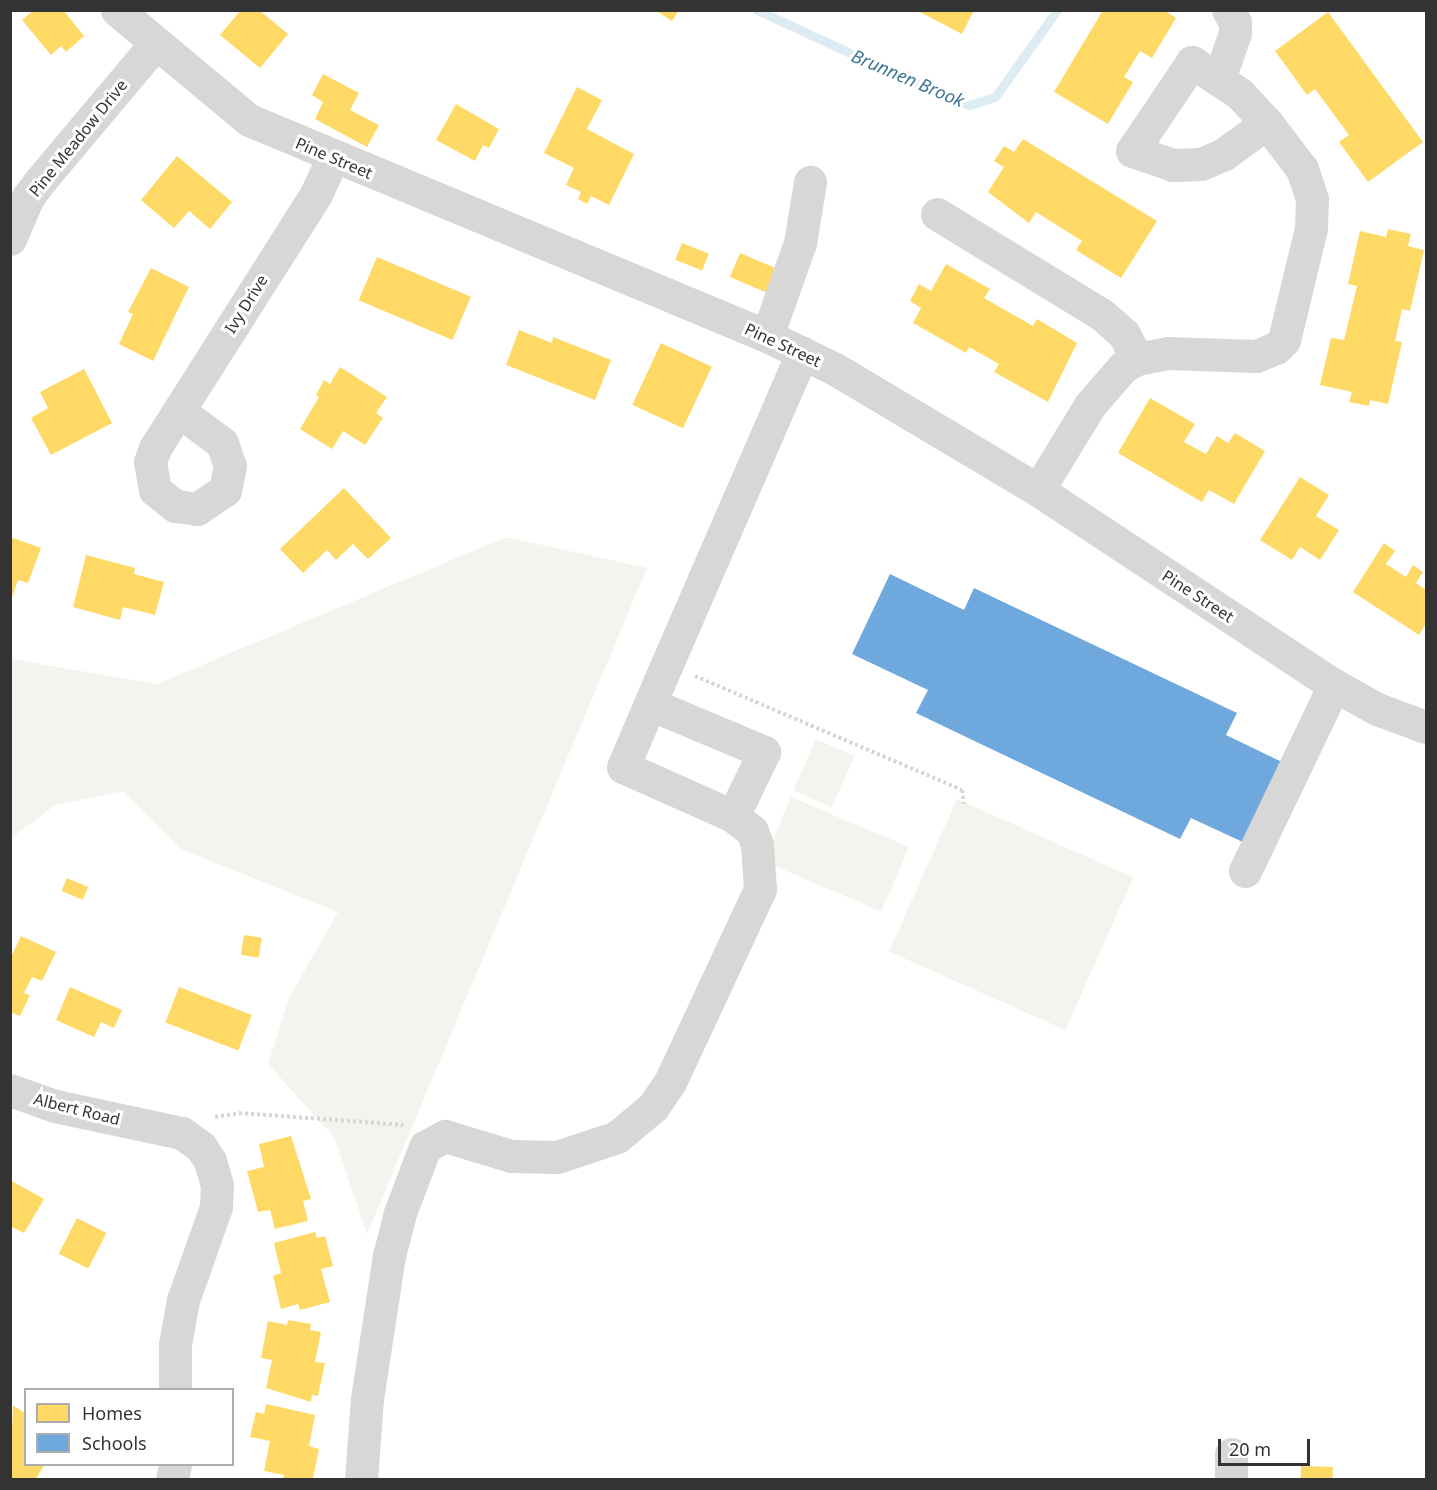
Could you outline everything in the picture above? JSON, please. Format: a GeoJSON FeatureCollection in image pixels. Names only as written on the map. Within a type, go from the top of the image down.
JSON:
{"type":"FeatureCollection","features":[{"type":"Feature","properties":{"kind":"street","name":"Pine Street"},"geometry":{"type":"LineString","coordinates":[[117,10],[249,120],[333,158],[767,336],[802,353],[895,402],[1038,490],[1334,685],[1377,709],[1426,727]]}},
{"type":"Feature","properties":{"kind":"street"},"geometry":{"type":"LineString","coordinates":[[1219,79],[1235,33],[1235,22],[1228,10]]}},
{"type":"Feature","properties":{"kind":"street","name":"Pine Meadow Drive"},"geometry":{"type":"LineString","coordinates":[[10,239],[17,218],[40,181],[156,43]]}},
{"type":"Feature","properties":{"kind":"street"},"geometry":{"type":"LineString","coordinates":[[1038,490],[1102,388],[1123,367],[1137,359],[1167,353],[1256,356],[1276,348],[1284,340],[1311,228],[1312,199],[1302,170],[1267,123],[1240,94],[1192,62],[1131,151],[1173,165],[1201,164],[1224,154],[1267,123]]}},
{"type":"Feature","properties":{"kind":"street","name":"Ivy Drive"},"geometry":{"type":"LineString","coordinates":[[179,411],[212,434],[228,453],[230,472],[225,490],[197,509],[175,506],[155,490],[150,476],[155,448],[316,194],[333,158]]}},
{"type":"Feature","properties":{"kind":"street"},"geometry":{"type":"LineString","coordinates":[[767,336],[800,243],[810,182]]}},
{"type":"Feature","properties":{"kind":"street"},"geometry":{"type":"LineString","coordinates":[[937,214],[1101,314],[1124,334],[1137,359]]}},
{"type":"Feature","properties":{"kind":"street"},"geometry":{"type":"LineString","coordinates":[[362,1479],[367,1399],[388,1256],[407,1194],[425,1147],[433,1139],[445,1136],[523,1158],[557,1157],[617,1137],[653,1107],[671,1080],[760,889],[757,845],[752,831],[733,816],[622,767],[802,353]]}},
{"type":"Feature","properties":{"kind":"street"},"geometry":{"type":"LineString","coordinates":[[1245,871],[1334,685]]}},
{"type":"Feature","properties":{"kind":"street"},"geometry":{"type":"LineString","coordinates":[[650,704],[764,752],[733,816]]}},
{"type":"Feature","properties":{"kind":"street","name":"Albert Road"},"geometry":{"type":"LineString","coordinates":[[10,1090],[55,1106],[182,1133],[201,1147]]}},
{"type":"Feature","properties":{"kind":"street"},"geometry":{"type":"LineString","coordinates":[[175,1388],[179,1314],[217,1196],[214,1168],[201,1147]]}},
{"type":"Feature","properties":{"kind":"path"},"geometry":{"type":"LineString","coordinates":[[667,664],[962,790],[964,804]]}},
{"type":"Feature","properties":{"kind":"path"},"geometry":{"type":"LineString","coordinates":[[201,1147],[210,1120],[231,1113],[413,1125],[423,1127],[433,1139]]}},
{"type":"Feature","properties":{"kind":"shaded area"},"geometry":{"type":"Polygon","coordinates":[[[506,537],[647,568],[367,1234],[334,1137],[268,1064],[289,998],[338,912],[179,848],[124,791],[55,805],[11,838],[11,659],[157,684],[506,537]]]}},
{"type":"Feature","properties":{"kind":"shaded area"},"geometry":{"type":"Polygon","coordinates":[[[816,739],[854,756],[832,807],[793,790],[816,739]]]}},
{"type":"Feature","properties":{"kind":"shaded area"},"geometry":{"type":"Polygon","coordinates":[[[791,797],[909,847],[881,911],[764,861],[791,797]]]}},
{"type":"Feature","properties":{"kind":"shaded area"},"geometry":{"type":"Polygon","coordinates":[[[957,799],[1133,878],[1065,1030],[889,952],[957,799]]]}},
{"type":"Feature","properties":{"kind":"building: Homes"},"geometry":{"type":"Polygon","coordinates":[[[34,10],[63,10],[84,36],[66,52],[61,46],[51,55],[22,20],[34,10]]]}},
{"type":"Feature","properties":{"kind":"building: Homes"},"geometry":{"type":"Polygon","coordinates":[[[241,10],[259,10],[288,34],[260,68],[220,35],[241,10]]]}},
{"type":"Feature","properties":{"kind":"building: Homes"},"geometry":{"type":"Polygon","coordinates":[[[655,10],[679,10],[672,21],[655,10]]]}},
{"type":"Feature","properties":{"kind":"building: Homes"},"geometry":{"type":"Polygon","coordinates":[[[916,10],[974,10],[962,34],[916,10]]]}},
{"type":"Feature","properties":{"kind":"building: Homes"},"geometry":{"type":"Polygon","coordinates":[[[1103,10],[1164,10],[1176,18],[1152,58],[1140,51],[1124,77],[1133,82],[1108,124],[1054,92],[1103,10]]]}},
{"type":"Feature","properties":{"kind":"building: Homes"},"geometry":{"type":"Polygon","coordinates":[[[1328,12],[1423,142],[1368,182],[1339,142],[1349,135],[1315,89],[1307,95],[1275,51],[1328,12]]]}},
{"type":"Feature","properties":{"kind":"building: Homes"},"geometry":{"type":"Polygon","coordinates":[[[323,74],[359,93],[350,110],[379,125],[367,147],[315,119],[323,102],[312,95],[323,74]]]}},
{"type":"Feature","properties":{"kind":"building: Homes"},"geometry":{"type":"Polygon","coordinates":[[[577,87],[602,100],[587,129],[634,154],[609,205],[591,196],[587,204],[578,199],[581,192],[566,185],[574,168],[544,153],[577,87]]]}},
{"type":"Feature","properties":{"kind":"building: Homes"},"geometry":{"type":"Polygon","coordinates":[[[456,104],[499,129],[489,148],[483,145],[475,161],[436,140],[456,104]]]}},
{"type":"Feature","properties":{"kind":"building: Homes"},"geometry":{"type":"Polygon","coordinates":[[[1023,139],[1157,221],[1121,278],[1076,250],[1082,241],[1036,212],[1029,223],[988,192],[1004,167],[994,161],[1004,146],[1014,152],[1023,139]]]}},
{"type":"Feature","properties":{"kind":"building: Homes"},"geometry":{"type":"Polygon","coordinates":[[[177,156],[232,202],[210,229],[189,211],[174,228],[141,200],[177,156]]]}},
{"type":"Feature","properties":{"kind":"building: Homes"},"geometry":{"type":"Polygon","coordinates":[[[1388,229],[1411,234],[1408,246],[1424,250],[1410,311],[1402,309],[1395,341],[1402,342],[1388,404],[1370,400],[1369,406],[1349,402],[1352,392],[1320,385],[1331,338],[1344,340],[1357,286],[1348,284],[1360,231],[1386,237],[1388,229]]]}},
{"type":"Feature","properties":{"kind":"building: Homes"},"geometry":{"type":"Polygon","coordinates":[[[682,243],[709,254],[702,271],[675,260],[682,243]]]}},
{"type":"Feature","properties":{"kind":"building: Homes"},"geometry":{"type":"Polygon","coordinates":[[[740,253],[782,271],[772,295],[730,277],[740,253]]]}},
{"type":"Feature","properties":{"kind":"building: Homes"},"geometry":{"type":"Polygon","coordinates":[[[377,257],[471,297],[453,340],[359,300],[377,257]]]}},
{"type":"Feature","properties":{"kind":"building: Homes"},"geometry":{"type":"Polygon","coordinates":[[[946,264],[990,289],[984,298],[1033,326],[1037,319],[1077,343],[1048,402],[994,372],[999,364],[969,347],[966,353],[913,323],[921,308],[910,301],[919,284],[931,291],[946,264]]]}},
{"type":"Feature","properties":{"kind":"building: Homes"},"geometry":{"type":"Polygon","coordinates":[[[151,268],[189,287],[153,361],[119,344],[133,314],[128,312],[151,268]]]}},
{"type":"Feature","properties":{"kind":"building: Homes"},"geometry":{"type":"Polygon","coordinates":[[[519,330],[552,343],[553,337],[611,360],[595,400],[506,365],[519,330]]]}},
{"type":"Feature","properties":{"kind":"building: Homes"},"geometry":{"type":"Polygon","coordinates":[[[661,343],[712,367],[683,428],[632,405],[661,343]]]}},
{"type":"Feature","properties":{"kind":"building: Homes"},"geometry":{"type":"Polygon","coordinates":[[[340,367],[387,397],[376,413],[383,418],[365,445],[343,431],[332,449],[300,429],[319,397],[316,395],[324,380],[330,384],[340,367]]]}},
{"type":"Feature","properties":{"kind":"building: Homes"},"geometry":{"type":"Polygon","coordinates":[[[84,369],[112,423],[51,455],[31,418],[48,408],[40,392],[84,369]]]}},
{"type":"Feature","properties":{"kind":"building: Homes"},"geometry":{"type":"Polygon","coordinates":[[[1150,398],[1195,424],[1184,442],[1206,454],[1217,436],[1228,443],[1235,433],[1265,451],[1234,504],[1209,490],[1202,502],[1118,453],[1150,398]]]}},
{"type":"Feature","properties":{"kind":"building: Homes"},"geometry":{"type":"Polygon","coordinates":[[[1300,477],[1329,495],[1316,516],[1339,530],[1320,560],[1300,547],[1292,560],[1260,540],[1300,477]]]}},
{"type":"Feature","properties":{"kind":"building: Homes"},"geometry":{"type":"Polygon","coordinates":[[[344,488],[391,538],[368,559],[353,544],[336,560],[327,550],[303,573],[280,549],[344,488]]]}},
{"type":"Feature","properties":{"kind":"building: Homes"},"geometry":{"type":"Polygon","coordinates":[[[10,537],[41,548],[28,583],[18,580],[11,600],[10,537]]]}},
{"type":"Feature","properties":{"kind":"building: Homes"},"geometry":{"type":"Polygon","coordinates":[[[1384,543],[1395,551],[1386,564],[1406,577],[1413,565],[1423,572],[1416,583],[1426,590],[1426,623],[1419,635],[1353,592],[1384,543]]]}},
{"type":"Feature","properties":{"kind":"building: Homes"},"geometry":{"type":"Polygon","coordinates":[[[86,555],[135,568],[134,574],[164,582],[155,615],[123,607],[120,620],[73,607],[86,555]]]}},
{"type":"Feature","properties":{"kind":"building: Homes"},"geometry":{"type":"Polygon","coordinates":[[[67,878],[88,887],[83,900],[62,891],[67,878]]]}},
{"type":"Feature","properties":{"kind":"building: Homes"},"geometry":{"type":"Polygon","coordinates":[[[244,935],[262,938],[259,958],[241,955],[244,935]]]}},
{"type":"Feature","properties":{"kind":"building: Homes"},"geometry":{"type":"Polygon","coordinates":[[[21,936],[56,952],[42,981],[32,977],[24,993],[30,995],[20,1016],[10,1012],[10,959],[21,936]]]}},
{"type":"Feature","properties":{"kind":"building: Homes"},"geometry":{"type":"Polygon","coordinates":[[[70,987],[122,1010],[114,1028],[101,1022],[94,1037],[56,1020],[70,987]]]}},
{"type":"Feature","properties":{"kind":"building: Homes"},"geometry":{"type":"Polygon","coordinates":[[[179,987],[252,1015],[238,1050],[165,1022],[179,987]]]}},
{"type":"Feature","properties":{"kind":"building: Homes"},"geometry":{"type":"Polygon","coordinates":[[[291,1136],[311,1199],[303,1201],[308,1221],[275,1229],[270,1210],[258,1212],[247,1171],[264,1167],[259,1144],[291,1136]]]}},
{"type":"Feature","properties":{"kind":"building: Homes"},"geometry":{"type":"Polygon","coordinates":[[[10,1180],[44,1199],[24,1233],[10,1226],[10,1180]]]}},
{"type":"Feature","properties":{"kind":"building: Homes"},"geometry":{"type":"Polygon","coordinates":[[[77,1218],[106,1233],[88,1269],[59,1254],[77,1218]]]}},
{"type":"Feature","properties":{"kind":"building: Homes"},"geometry":{"type":"Polygon","coordinates":[[[315,1232],[317,1238],[325,1236],[333,1266],[321,1269],[330,1302],[300,1310],[298,1304],[281,1309],[273,1276],[281,1273],[274,1243],[315,1232]]]}},
{"type":"Feature","properties":{"kind":"building: Homes"},"geometry":{"type":"Polygon","coordinates":[[[288,1320],[311,1324],[310,1330],[321,1332],[315,1362],[325,1363],[318,1396],[312,1395],[311,1402],[266,1388],[272,1360],[261,1358],[268,1321],[287,1325],[288,1320]]]}},
{"type":"Feature","properties":{"kind":"building: Homes"},"geometry":{"type":"Polygon","coordinates":[[[266,1404],[315,1415],[309,1446],[319,1449],[313,1478],[283,1480],[284,1475],[264,1471],[270,1441],[250,1437],[256,1412],[264,1414],[266,1404]]]}},
{"type":"Feature","properties":{"kind":"building: Homes"},"geometry":{"type":"Polygon","coordinates":[[[13,1405],[24,1413],[24,1466],[44,1466],[35,1480],[10,1480],[13,1405]]]}},
{"type":"Feature","properties":{"kind":"building: Homes"},"geometry":{"type":"Polygon","coordinates":[[[1301,1466],[1333,1467],[1333,1480],[1301,1480],[1301,1466]]]}},
{"type":"Feature","properties":{"kind":"building: Schools"},"geometry":{"type":"Polygon","coordinates":[[[890,574],[964,610],[974,588],[1237,713],[1226,735],[1286,764],[1247,844],[1191,818],[1180,839],[916,713],[928,690],[852,654],[890,574]]]}},
{"type":"Feature","properties":{"kind":"waterway","name":"Brunnen Brook"},"geometry":{"type":"LineString","coordinates":[[757,10],[945,97],[970,105],[995,97],[1057,10]]}}]}
